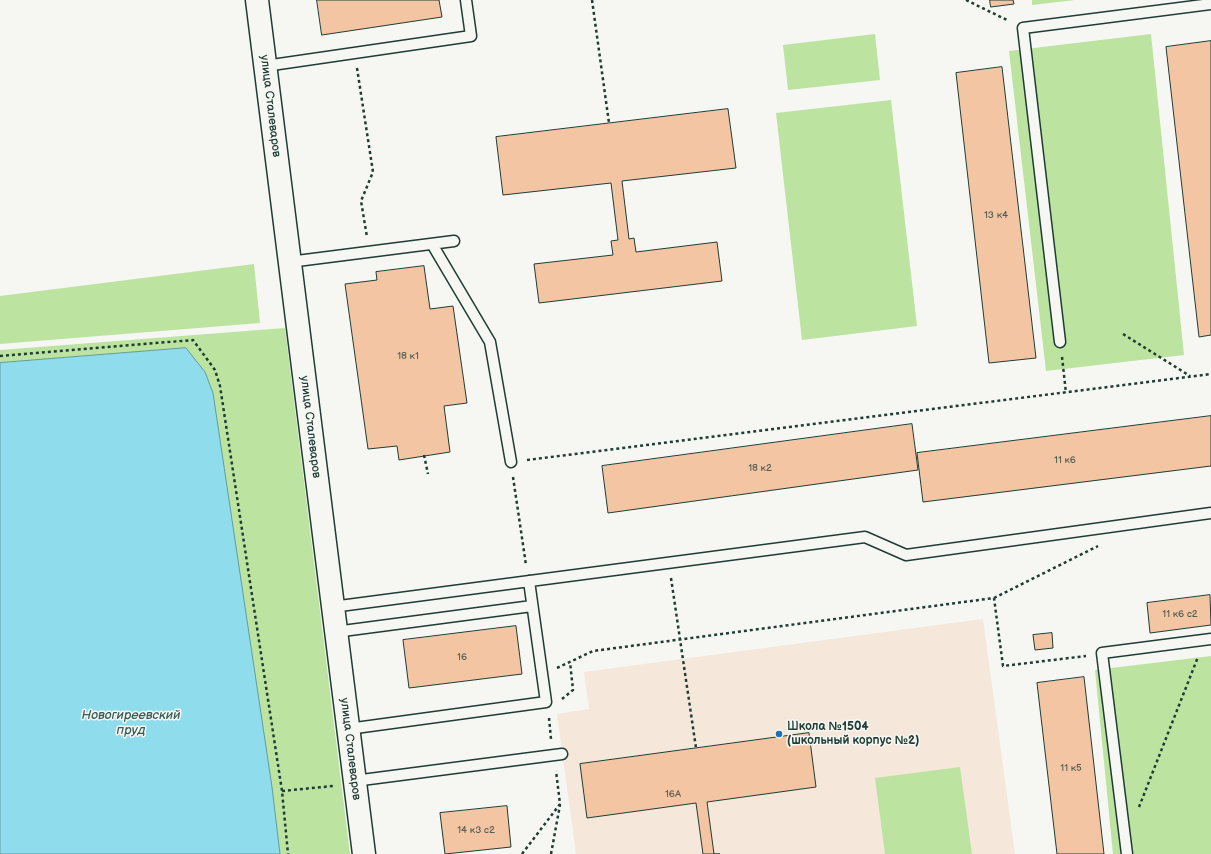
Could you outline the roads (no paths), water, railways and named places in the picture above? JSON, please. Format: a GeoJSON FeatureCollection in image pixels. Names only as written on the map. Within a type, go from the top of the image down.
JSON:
{"type":"FeatureCollection","features":[{"type":"Feature","properties":{"kind":"main road","name":"улица Сталеваров"},"geometry":{"type":"LineString","coordinates":[[257,0],[364,854]]}},
{"type":"Feature","properties":{"kind":"lane"},"geometry":{"type":"LineString","coordinates":[[265,66],[471,36],[466,0]]}},
{"type":"Feature","properties":{"kind":"lane"},"geometry":{"type":"LineString","coordinates":[[1060,342],[1023,28],[1211,4]]}},
{"type":"Feature","properties":{"kind":"lane"},"geometry":{"type":"LineString","coordinates":[[289,262],[454,241]]}},
{"type":"Feature","properties":{"kind":"lane"},"geometry":{"type":"LineString","coordinates":[[432,244],[490,342],[511,462]]}},
{"type":"Feature","properties":{"kind":"lane"},"geometry":{"type":"LineString","coordinates":[[332,607],[865,537],[906,555],[1211,513]]}},
{"type":"Feature","properties":{"kind":"lane"},"geometry":{"type":"LineString","coordinates":[[348,729],[546,702],[528,581]]}},
{"type":"Feature","properties":{"kind":"lane"},"geometry":{"type":"LineString","coordinates":[[335,632],[532,606]]}},
{"type":"Feature","properties":{"kind":"lane"},"geometry":{"type":"LineString","coordinates":[[1127,854],[1102,653],[1208,639]]}},
{"type":"Feature","properties":{"kind":"lane"},"geometry":{"type":"LineString","coordinates":[[354,781],[558,754]]}},
{"type":"Feature","properties":{"kind":"water","name":"Новогиреевский пруд"},"geometry":{"type":"Polygon","coordinates":[[[186,348],[205,372],[213,393],[272,787],[280,854],[0,854],[0,363],[186,348]]]}},
{"type":"Feature","properties":{"kind":"place","name":"Школа №1504 (школьный корпус №2)"},"geometry":{"type":"Point","coordinates":[779,734]}}]}
